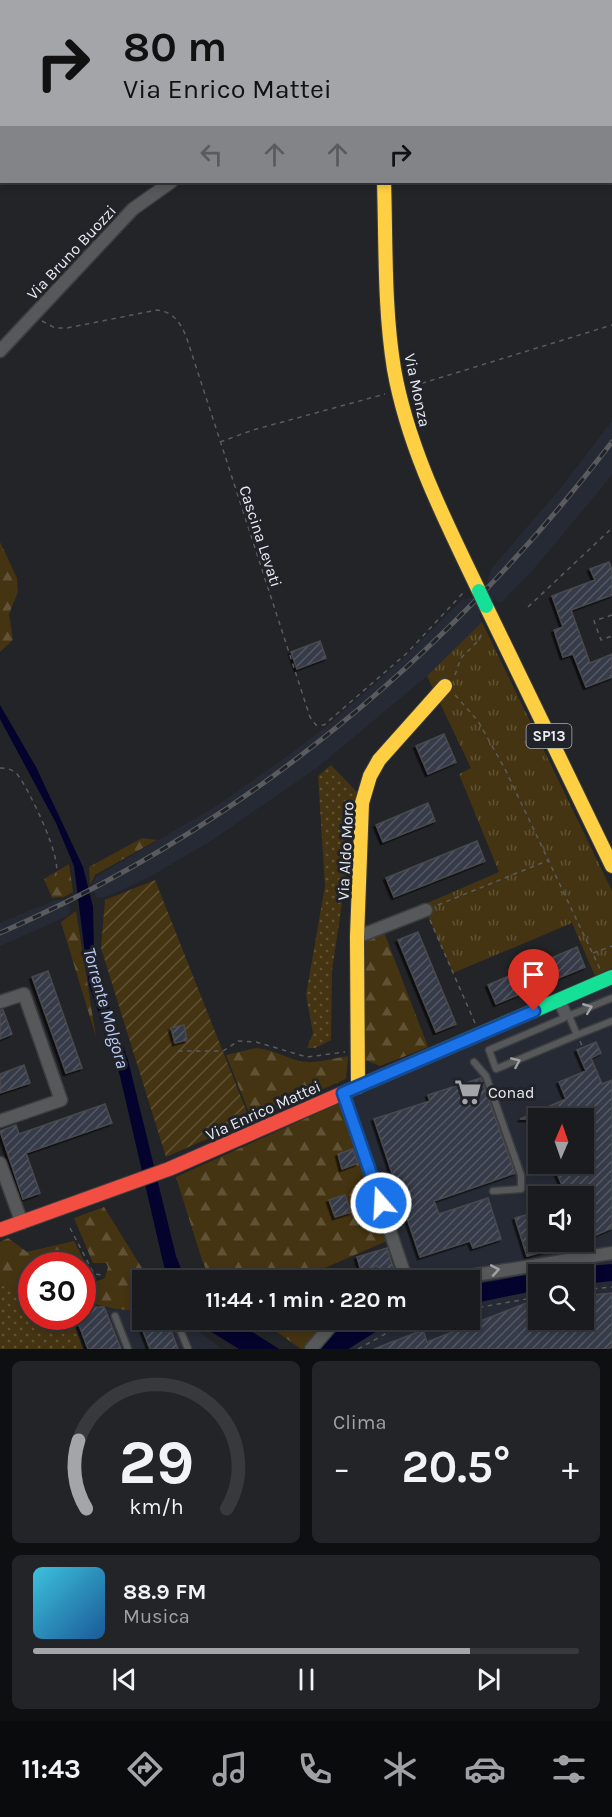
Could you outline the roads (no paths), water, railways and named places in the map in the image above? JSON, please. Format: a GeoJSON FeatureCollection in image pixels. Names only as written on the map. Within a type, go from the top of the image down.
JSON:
{"type":"FeatureCollection","features":[{"type":"Feature","properties":{"kind":"street","name":"Via Bruno Buozzi"},"geometry":{"type":"LineString","coordinates":[[0,351],[133,208],[170,183]]}},
{"type":"Feature","properties":{"kind":"street","name":"Via Monza"},"geometry":{"type":"LineString","coordinates":[[384,183],[391,336],[398,391],[420,466],[474,589],[486,606],[612,866]]}},
{"type":"Feature","properties":{"kind":"street","name":"Via Aldo Moro"},"geometry":{"type":"LineString","coordinates":[[358,1087],[357,937],[360,813],[368,782],[386,750],[445,686]]}},
{"type":"Feature","properties":{"kind":"street"},"geometry":{"type":"LineString","coordinates":[[357,937],[426,910]]}},
{"type":"Feature","properties":{"kind":"street","name":"Via Enrico Mattei"},"geometry":{"type":"LineString","coordinates":[[0,1230],[169,1169],[608,979]]}},
{"type":"Feature","properties":{"kind":"street"},"geometry":{"type":"LineString","coordinates":[[0,1002],[24,994],[61,1100],[0,1121]]}},
{"type":"Feature","properties":{"kind":"street"},"geometry":{"type":"LineString","coordinates":[[343,1093],[403,1270]]}},
{"type":"Feature","properties":{"kind":"street"},"geometry":{"type":"LineString","coordinates":[[0,1163],[22,1222]]}},
{"type":"Feature","properties":{"kind":"street"},"geometry":{"type":"LineString","coordinates":[[480,1274],[612,1253]]}},
{"type":"Feature","properties":{"kind":"street"},"geometry":{"type":"LineString","coordinates":[[311,1349],[327,1330]]}},
{"type":"Feature","properties":{"kind":"lane"},"geometry":{"type":"LineString","coordinates":[[612,998],[489,1050],[496,1069],[612,1021]]}},
{"type":"Feature","properties":{"kind":"lane"},"geometry":{"type":"LineString","coordinates":[[559,1000],[577,1035]]}},
{"type":"Feature","properties":{"kind":"lane"},"geometry":{"type":"LineString","coordinates":[[474,1062],[486,1076],[521,1175],[521,1189],[493,1191]]}},
{"type":"Feature","properties":{"kind":"lane"},"geometry":{"type":"LineString","coordinates":[[115,1316],[128,1349]]}},
{"type":"Feature","properties":{"kind":"lane"},"geometry":{"type":"LineString","coordinates":[[180,1330],[188,1349]]}},
{"type":"Feature","properties":{"kind":"water","name":"Torrente Molgora"},"geometry":{"type":"Polygon","coordinates":[[[0,705],[36,767],[83,867],[93,907],[97,972],[128,1060],[176,1256],[182,1270],[165,1270],[120,1076],[89,985],[74,866],[56,823],[0,719],[0,705]]]}},
{"type":"Feature","properties":{"kind":"water"},"geometry":{"type":"Polygon","coordinates":[[[612,1264],[612,1281],[594,1283],[594,1266],[612,1264]]]}},
{"type":"Feature","properties":{"kind":"water"},"geometry":{"type":"Polygon","coordinates":[[[528,1275],[528,1292],[480,1302],[480,1283],[528,1275]]]}},
{"type":"Feature","properties":{"kind":"water"},"geometry":{"type":"Polygon","coordinates":[[[208,1330],[250,1330],[279,1349],[239,1349],[208,1330]]]}},
{"type":"Feature","properties":{"kind":"water"},"geometry":{"type":"Polygon","coordinates":[[[335,1330],[379,1330],[348,1349],[317,1349],[335,1330]]]}},
{"type":"Feature","properties":{"kind":"railway"},"geometry":{"type":"LineString","coordinates":[[0,933],[90,890],[176,841],[259,787],[337,727],[412,662],[482,593],[549,520],[612,442]]}},
{"type":"Feature","properties":{"kind":"place","name":"Conad"},"geometry":{"type":"Point","coordinates":[468,1092]}}]}
